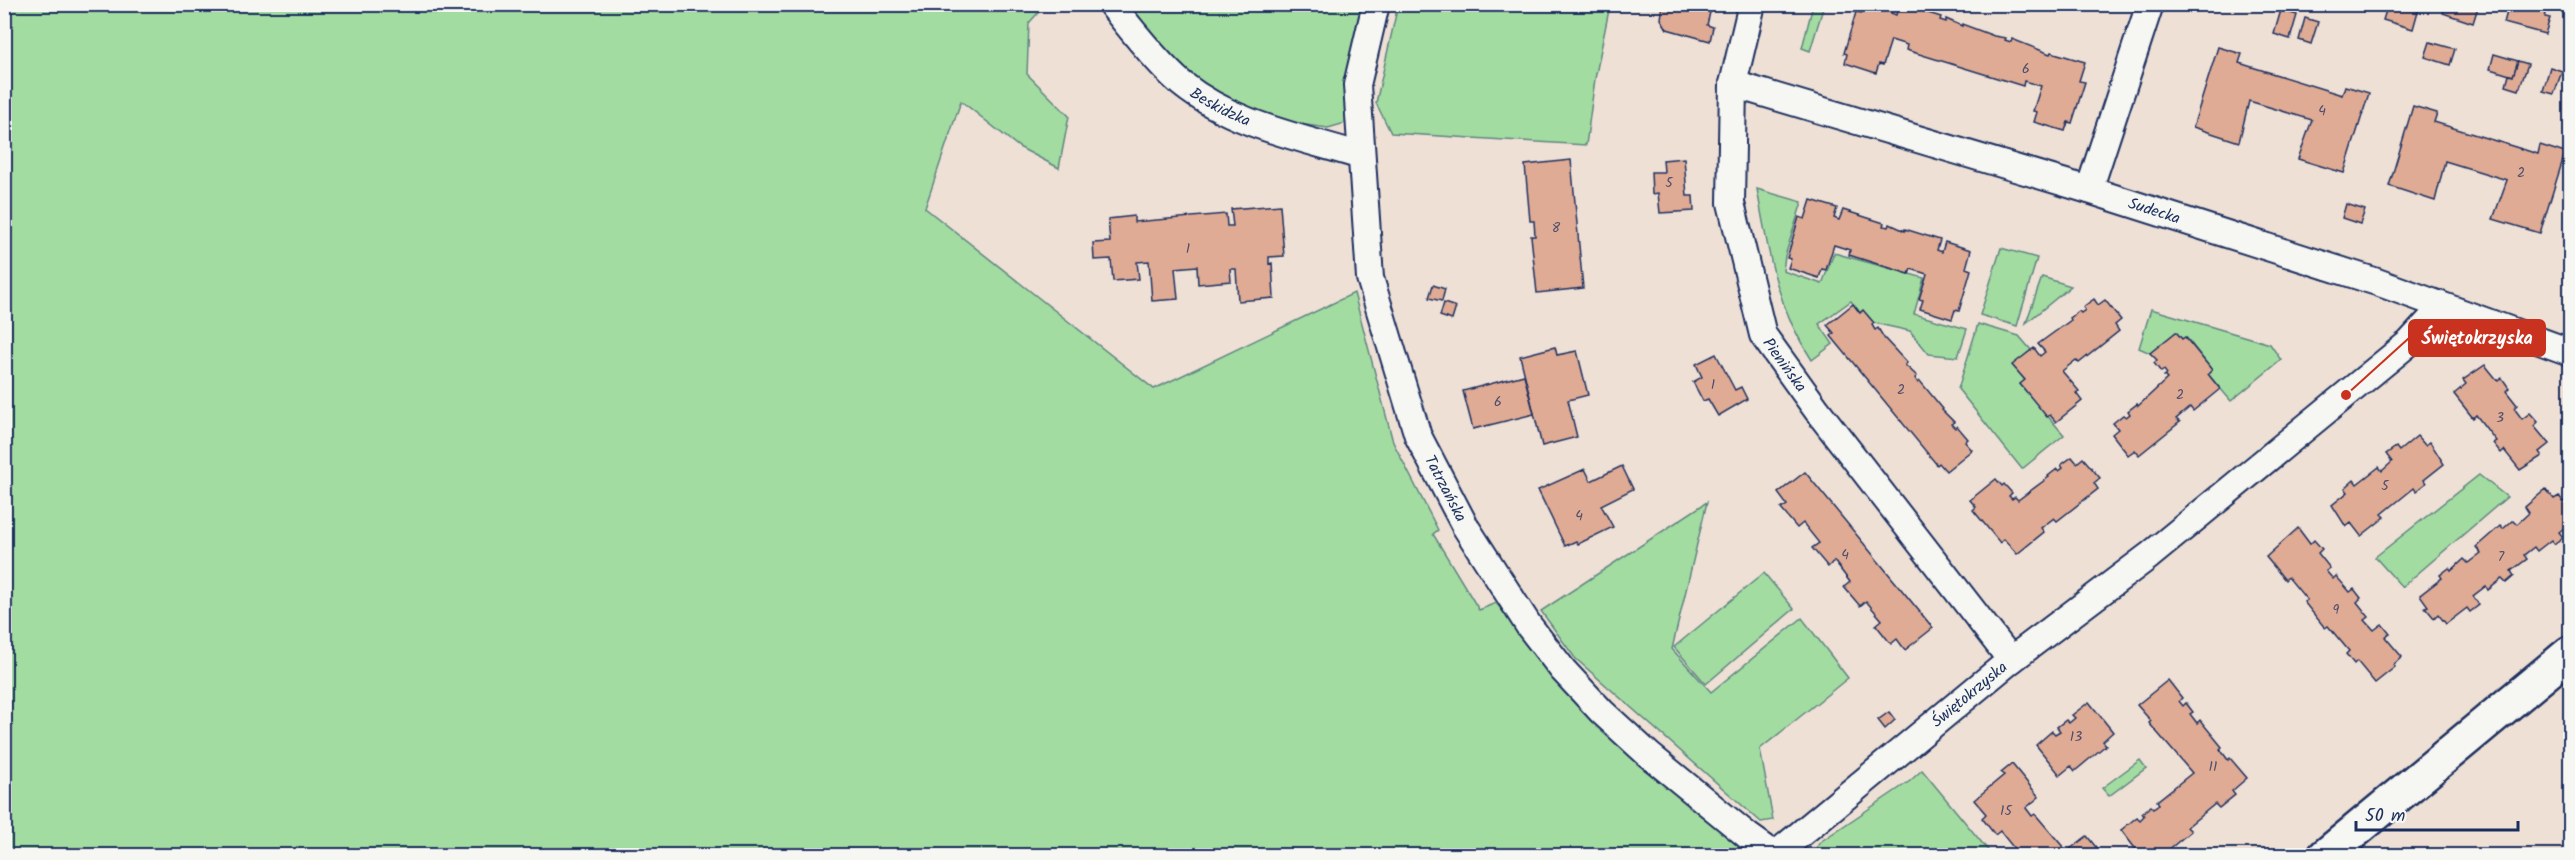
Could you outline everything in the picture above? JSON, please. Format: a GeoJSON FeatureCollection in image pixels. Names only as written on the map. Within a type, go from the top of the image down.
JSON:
{"type":"FeatureCollection","features":[{"type":"Feature","properties":{"kind":"main road"},"geometry":{"type":"LineString","coordinates":[[2325,855],[2571,653]]}},
{"type":"Feature","properties":{"kind":"street","name":"Beskidzka"},"geometry":{"type":"LineString","coordinates":[[1110,4],[1181,83],[1221,110],[1264,127],[1361,156]]}},
{"type":"Feature","properties":{"kind":"street","name":"Tatrzańska"},"geometry":{"type":"LineString","coordinates":[[1376,4],[1357,85],[1370,278],[1418,436],[1465,526],[1529,626],[1563,670],[1594,703],[1689,788],[1775,855]]}},
{"type":"Feature","properties":{"kind":"street","name":"Pienińska"},"geometry":{"type":"LineString","coordinates":[[1752,4],[1733,84],[1731,203],[1763,335],[1817,410],[2011,660]]}},
{"type":"Feature","properties":{"kind":"street"},"geometry":{"type":"LineString","coordinates":[[2089,190],[2150,4]]}},
{"type":"Feature","properties":{"kind":"street","name":"Sudecka"},"geometry":{"type":"LineString","coordinates":[[1733,84],[2089,190],[2438,304],[2571,352]]}},
{"type":"Feature","properties":{"kind":"street","name":"Świętokrzyska"},"geometry":{"type":"LineString","coordinates":[[1775,855],[2011,660],[2149,556],[2410,342],[2433,317],[2438,304]]}},
{"type":"Feature","properties":{"kind":"green space"},"geometry":{"type":"Polygon","coordinates":[[[4,5],[1045,5],[1029,23],[1027,74],[1069,116],[1059,168],[1019,147],[961,101],[925,208],[1154,389],[1354,293],[1393,442],[1438,530],[1433,534],[1479,610],[1496,603],[1544,662],[1755,855],[5,855],[4,5]]]}},
{"type":"Feature","properties":{"kind":"green space"},"geometry":{"type":"Polygon","coordinates":[[[1118,5],[1366,5],[1349,122],[1328,128],[1277,121],[1197,86],[1118,5]]]}},
{"type":"Feature","properties":{"kind":"green space"},"geometry":{"type":"Polygon","coordinates":[[[1398,5],[1610,5],[1595,79],[1586,145],[1391,133],[1376,103],[1398,5]]]}},
{"type":"Feature","properties":{"kind":"green space"},"geometry":{"type":"Polygon","coordinates":[[[1813,5],[1824,5],[1810,51],[1802,48],[1813,5]]]}},
{"type":"Feature","properties":{"kind":"green space"},"geometry":{"type":"Polygon","coordinates":[[[1757,189],[1802,202],[1785,256],[1783,271],[1822,284],[1834,253],[1924,278],[1914,314],[1967,329],[1958,357],[1929,354],[1910,331],[1874,323],[1863,310],[1860,313],[1851,301],[1819,324],[1833,344],[1812,360],[1790,320],[1775,278],[1757,189]]]}},
{"type":"Feature","properties":{"kind":"green space"},"geometry":{"type":"Polygon","coordinates":[[[2001,248],[2037,258],[2017,326],[1980,315],[2001,248]]]}},
{"type":"Feature","properties":{"kind":"green space"},"geometry":{"type":"Polygon","coordinates":[[[2042,277],[2071,286],[2026,323],[2042,277]]]}},
{"type":"Feature","properties":{"kind":"green space"},"geometry":{"type":"Polygon","coordinates":[[[2151,309],[2270,344],[2281,360],[2231,401],[2208,374],[2212,370],[2186,337],[2182,339],[2176,332],[2150,353],[2139,348],[2151,309]]]}},
{"type":"Feature","properties":{"kind":"green space"},"geometry":{"type":"Polygon","coordinates":[[[1978,324],[2019,336],[2031,350],[2013,365],[2025,380],[2020,384],[2064,435],[2022,469],[1958,389],[1978,324]]]}},
{"type":"Feature","properties":{"kind":"green space"},"geometry":{"type":"Polygon","coordinates":[[[2479,475],[2507,497],[2402,587],[2375,557],[2479,475]]]}},
{"type":"Feature","properties":{"kind":"green space"},"geometry":{"type":"Polygon","coordinates":[[[1707,502],[1672,649],[1711,692],[1802,618],[1848,678],[1760,749],[1773,820],[1761,822],[1575,658],[1541,611],[1707,502]]]}},
{"type":"Feature","properties":{"kind":"green space"},"geometry":{"type":"Polygon","coordinates":[[[1764,573],[1794,609],[1706,684],[1674,647],[1764,573]]]}},
{"type":"Feature","properties":{"kind":"green space"},"geometry":{"type":"Polygon","coordinates":[[[2140,760],[2146,768],[2109,796],[2102,788],[2140,760]]]}},
{"type":"Feature","properties":{"kind":"green space"},"geometry":{"type":"Polygon","coordinates":[[[1922,770],[1992,855],[1812,855],[1820,842],[1910,781],[1922,770]]]}},
{"type":"Feature","properties":{"kind":"building"},"geometry":{"type":"Polygon","coordinates":[[[1663,4],[1712,4],[1707,25],[1713,27],[1710,41],[1667,29],[1661,19],[1663,4]]]}},
{"type":"Feature","properties":{"kind":"building"},"geometry":{"type":"Polygon","coordinates":[[[1865,4],[1893,4],[1891,13],[1896,15],[1899,4],[1941,17],[1940,20],[1946,22],[1946,19],[1962,26],[1962,24],[2006,38],[2005,40],[2011,42],[2012,39],[2050,54],[2051,52],[2085,62],[2079,81],[2085,82],[2072,123],[2068,122],[2065,131],[2034,122],[2037,112],[2033,111],[2041,86],[2024,81],[2023,86],[1906,50],[1907,45],[1891,40],[1883,65],[1879,64],[1876,73],[1845,63],[1847,54],[1844,53],[1856,12],[1862,13],[1865,4]]]}},
{"type":"Feature","properties":{"kind":"building"},"geometry":{"type":"Polygon","coordinates":[[[2388,4],[2420,4],[2413,29],[2383,20],[2388,4]]]}},
{"type":"Feature","properties":{"kind":"building"},"geometry":{"type":"Polygon","coordinates":[[[2446,4],[2479,4],[2473,23],[2443,13],[2446,4]]]}},
{"type":"Feature","properties":{"kind":"building"},"geometry":{"type":"Polygon","coordinates":[[[2509,4],[2549,4],[2545,17],[2550,18],[2545,34],[2504,23],[2509,4]]]}},
{"type":"Feature","properties":{"kind":"building"},"geometry":{"type":"Polygon","coordinates":[[[2281,10],[2297,15],[2290,39],[2274,34],[2281,10]]]}},
{"type":"Feature","properties":{"kind":"building"},"geometry":{"type":"Polygon","coordinates":[[[2305,18],[2318,22],[2311,44],[2299,40],[2305,18]]]}},
{"type":"Feature","properties":{"kind":"building"},"geometry":{"type":"Polygon","coordinates":[[[2430,42],[2455,49],[2450,65],[2425,57],[2430,42]]]}},
{"type":"Feature","properties":{"kind":"building"},"geometry":{"type":"Polygon","coordinates":[[[2218,47],[2242,54],[2239,63],[2342,95],[2345,86],[2369,93],[2344,173],[2298,159],[2312,120],[2249,101],[2239,142],[2193,127],[2218,47]]]}},
{"type":"Feature","properties":{"kind":"building"},"geometry":{"type":"Polygon","coordinates":[[[2494,54],[2518,61],[2513,76],[2490,69],[2494,54]]]}},
{"type":"Feature","properties":{"kind":"building"},"geometry":{"type":"Polygon","coordinates":[[[2518,61],[2528,64],[2519,90],[2506,86],[2509,75],[2513,76],[2518,61]]]}},
{"type":"Feature","properties":{"kind":"building"},"geometry":{"type":"Polygon","coordinates":[[[2550,67],[2562,71],[2554,94],[2543,91],[2550,67]]]}},
{"type":"Feature","properties":{"kind":"building"},"geometry":{"type":"Polygon","coordinates":[[[2413,106],[2437,113],[2434,122],[2538,154],[2540,145],[2565,153],[2540,233],[2493,219],[2507,180],[2445,161],[2435,201],[2389,186],[2413,106]]]}},
{"type":"Feature","properties":{"kind":"building"},"geometry":{"type":"Polygon","coordinates":[[[1684,158],[1687,196],[1693,196],[1694,211],[1660,213],[1658,193],[1652,194],[1651,172],[1664,172],[1663,160],[1684,158]]]}},
{"type":"Feature","properties":{"kind":"building"},"geometry":{"type":"Polygon","coordinates":[[[1571,160],[1583,288],[1537,293],[1531,236],[1535,236],[1534,221],[1530,221],[1525,165],[1571,160]]]}},
{"type":"Feature","properties":{"kind":"building"},"geometry":{"type":"Polygon","coordinates":[[[1811,200],[1837,208],[1834,218],[1839,220],[1843,210],[1884,223],[1883,226],[1889,227],[1890,224],[1905,231],[1905,229],[1940,240],[1937,250],[1942,252],[1945,242],[1971,250],[1966,268],[1971,270],[1959,311],[1955,310],[1952,319],[1920,309],[1923,300],[1919,299],[1927,274],[1911,269],[1909,274],[1849,255],[1850,250],[1834,245],[1826,270],[1822,269],[1819,278],[1788,268],[1791,259],[1787,258],[1799,217],[1805,219],[1811,200]]]}},
{"type":"Feature","properties":{"kind":"building"},"geometry":{"type":"Polygon","coordinates":[[[2346,204],[2365,210],[2360,224],[2342,218],[2346,204]]]}},
{"type":"Feature","properties":{"kind":"building"},"geometry":{"type":"Polygon","coordinates":[[[1280,205],[1284,256],[1269,257],[1269,264],[1272,263],[1274,298],[1238,301],[1236,269],[1230,269],[1231,281],[1198,284],[1197,266],[1175,268],[1178,299],[1152,301],[1149,261],[1137,262],[1139,279],[1113,281],[1111,259],[1094,260],[1093,243],[1110,242],[1108,219],[1134,216],[1134,222],[1226,214],[1227,226],[1233,226],[1231,209],[1280,205]]]}},
{"type":"Feature","properties":{"kind":"building"},"geometry":{"type":"Polygon","coordinates":[[[1433,285],[1445,289],[1442,301],[1429,298],[1433,285]]]}},
{"type":"Feature","properties":{"kind":"building"},"geometry":{"type":"Polygon","coordinates":[[[2094,299],[2098,305],[2105,300],[2121,320],[2115,325],[2119,331],[2079,363],[2076,360],[2062,371],[2079,391],[2076,393],[2082,401],[2056,422],[2050,415],[2047,417],[2020,384],[2025,380],[2012,365],[2034,348],[2040,356],[2045,352],[2038,344],[2071,320],[2070,318],[2079,311],[2081,313],[2085,310],[2083,307],[2094,299]]]}},
{"type":"Feature","properties":{"kind":"building"},"geometry":{"type":"Polygon","coordinates":[[[1444,303],[1456,307],[1452,320],[1440,316],[1444,303]]]}},
{"type":"Feature","properties":{"kind":"building"},"geometry":{"type":"Polygon","coordinates":[[[1853,304],[1860,313],[1863,310],[1874,323],[1872,325],[1875,330],[1878,328],[1907,363],[1905,365],[1917,376],[1915,378],[1918,383],[1920,381],[1954,422],[1951,424],[1955,428],[1957,426],[1968,439],[1965,442],[1972,450],[1946,471],[1939,463],[1937,465],[1831,336],[1834,333],[1827,325],[1853,304]]]}},
{"type":"Feature","properties":{"kind":"building"},"geometry":{"type":"Polygon","coordinates":[[[2176,332],[2182,339],[2185,337],[2212,370],[2208,374],[2220,389],[2193,411],[2190,407],[2176,419],[2180,422],[2139,455],[2135,450],[2128,455],[2112,434],[2118,429],[2113,423],[2123,415],[2126,417],[2130,414],[2128,411],[2137,404],[2138,406],[2167,379],[2164,376],[2167,374],[2164,370],[2161,372],[2154,363],[2157,360],[2150,353],[2176,332]]]}},
{"type":"Feature","properties":{"kind":"building"},"geometry":{"type":"Polygon","coordinates":[[[1555,347],[1557,355],[1577,351],[1588,395],[1568,400],[1577,437],[1542,446],[1520,356],[1555,347]]]}},
{"type":"Feature","properties":{"kind":"building"},"geometry":{"type":"Polygon","coordinates":[[[1716,354],[1735,390],[1741,387],[1747,399],[1718,416],[1708,399],[1703,401],[1693,382],[1702,377],[1696,364],[1716,354]]]}},
{"type":"Feature","properties":{"kind":"building"},"geometry":{"type":"Polygon","coordinates":[[[2485,365],[2498,381],[2502,378],[2509,388],[2506,391],[2517,405],[2514,408],[2522,419],[2530,413],[2538,422],[2534,426],[2549,444],[2539,452],[2542,456],[2520,470],[2504,450],[2501,453],[2493,443],[2496,441],[2476,415],[2473,418],[2454,394],[2466,384],[2463,380],[2485,365]]]}},
{"type":"Feature","properties":{"kind":"building"},"geometry":{"type":"Polygon","coordinates":[[[1524,375],[1534,414],[1473,429],[1463,391],[1524,375]]]}},
{"type":"Feature","properties":{"kind":"building"},"geometry":{"type":"Polygon","coordinates":[[[2417,436],[2425,445],[2430,442],[2444,464],[2424,480],[2426,483],[2416,491],[2414,488],[2382,514],[2385,517],[2361,536],[2351,523],[2346,527],[2332,505],[2348,492],[2345,488],[2354,480],[2357,484],[2379,467],[2382,471],[2392,462],[2386,454],[2396,447],[2399,451],[2417,436]]]}},
{"type":"Feature","properties":{"kind":"building"},"geometry":{"type":"Polygon","coordinates":[[[2072,457],[2077,463],[2083,458],[2100,478],[2094,483],[2098,489],[2057,521],[2054,518],[2041,528],[2044,532],[2017,554],[2004,539],[2000,543],[1973,510],[1976,507],[1970,500],[1996,479],[2012,493],[2009,496],[2012,499],[2015,497],[2018,500],[2057,469],[2059,471],[2063,468],[2061,465],[2072,457]]]}},
{"type":"Feature","properties":{"kind":"building"},"geometry":{"type":"Polygon","coordinates":[[[1622,466],[1633,489],[1601,505],[1613,527],[1578,544],[1576,541],[1565,546],[1538,490],[1585,469],[1591,481],[1622,466]]]}},
{"type":"Feature","properties":{"kind":"building"},"geometry":{"type":"Polygon","coordinates":[[[1805,472],[1933,628],[1905,650],[1897,639],[1891,644],[1876,625],[1882,620],[1866,601],[1860,606],[1844,587],[1850,582],[1834,561],[1828,567],[1812,548],[1819,543],[1803,523],[1797,528],[1781,509],[1787,505],[1778,493],[1805,472]]]}},
{"type":"Feature","properties":{"kind":"building"},"geometry":{"type":"Polygon","coordinates":[[[2546,489],[2554,499],[2559,496],[2570,514],[2570,523],[2559,532],[2563,537],[2554,544],[2551,540],[2537,551],[2534,547],[2524,555],[2527,559],[2511,571],[2514,576],[2506,583],[2502,579],[2488,590],[2486,586],[2473,596],[2479,605],[2470,612],[2467,608],[2446,624],[2438,614],[2434,618],[2425,607],[2428,606],[2420,595],[2442,578],[2440,575],[2449,568],[2451,571],[2464,559],[2468,563],[2481,553],[2476,547],[2500,526],[2503,529],[2513,520],[2517,524],[2529,513],[2525,507],[2546,489]]]}},
{"type":"Feature","properties":{"kind":"building"},"geometry":{"type":"Polygon","coordinates":[[[2298,528],[2310,544],[2314,540],[2322,549],[2318,553],[2330,568],[2326,571],[2333,579],[2336,576],[2350,592],[2354,589],[2361,598],[2357,602],[2369,617],[2365,620],[2374,630],[2382,624],[2390,634],[2385,637],[2402,657],[2393,665],[2395,667],[2375,683],[2357,661],[2354,664],[2346,654],[2349,651],[2328,626],[2325,628],[2304,602],[2307,600],[2288,577],[2285,580],[2266,557],[2298,528]]]}},
{"type":"Feature","properties":{"kind":"building"},"geometry":{"type":"Polygon","coordinates":[[[2168,680],[2182,698],[2179,701],[2183,706],[2186,703],[2197,723],[2200,720],[2222,747],[2220,749],[2228,760],[2230,758],[2247,778],[2232,791],[2235,795],[2219,808],[2215,804],[2187,827],[2191,831],[2161,856],[2155,852],[2151,856],[2141,856],[2121,830],[2137,817],[2140,820],[2144,816],[2142,813],[2151,806],[2153,808],[2159,804],[2157,801],[2192,773],[2149,723],[2151,721],[2137,705],[2168,680]]]}},
{"type":"Feature","properties":{"kind":"building"},"geometry":{"type":"Polygon","coordinates":[[[2089,702],[2113,732],[2103,741],[2106,745],[2075,771],[2071,766],[2060,775],[2036,745],[2052,731],[2055,734],[2060,731],[2057,727],[2066,720],[2069,723],[2075,718],[2072,715],[2089,702]]]}},
{"type":"Feature","properties":{"kind":"building"},"geometry":{"type":"Polygon","coordinates":[[[1889,712],[1895,720],[1885,729],[1878,720],[1889,712]]]}},
{"type":"Feature","properties":{"kind":"building"},"geometry":{"type":"Polygon","coordinates":[[[2012,764],[2039,797],[2026,808],[2032,816],[2035,814],[2064,848],[2060,851],[2064,856],[2020,856],[2000,831],[1995,835],[1982,818],[1986,814],[1974,800],[2004,775],[2001,773],[2012,764]]]}},
{"type":"Feature","properties":{"kind":"building"},"geometry":{"type":"Polygon","coordinates":[[[2087,836],[2103,856],[2069,856],[2073,852],[2070,849],[2087,836]]]}},
{"type":"Feature","properties":{"kind":"place","name":"Świętokrzyska"},"geometry":{"type":"Point","coordinates":[2346,395]}}]}
